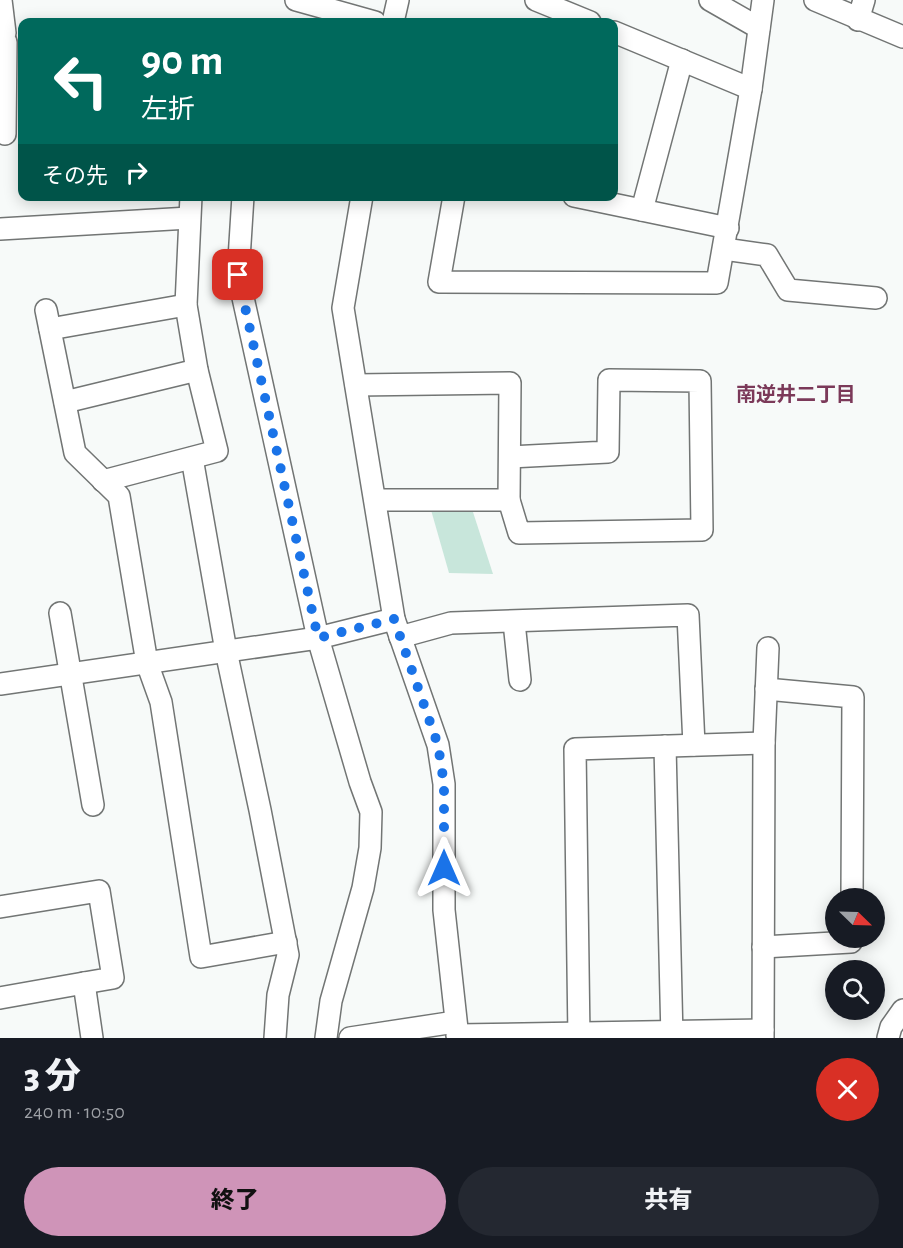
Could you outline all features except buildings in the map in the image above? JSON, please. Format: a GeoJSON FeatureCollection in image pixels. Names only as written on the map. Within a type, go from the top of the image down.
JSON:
{"type":"FeatureCollection","features":[{"type":"Feature","properties":{"kind":"street"},"geometry":{"type":"LineString","coordinates":[[2,0],[6,38],[9,134]]}},
{"type":"Feature","properties":{"kind":"street"},"geometry":{"type":"LineString","coordinates":[[296,0],[361,18]]}},
{"type":"Feature","properties":{"kind":"street"},"geometry":{"type":"LineString","coordinates":[[394,18],[398,0]]}},
{"type":"Feature","properties":{"kind":"street"},"geometry":{"type":"LineString","coordinates":[[536,0],[580,18]]}},
{"type":"Feature","properties":{"kind":"street"},"geometry":{"type":"LineString","coordinates":[[710,0],[759,28]]}},
{"type":"Feature","properties":{"kind":"street"},"geometry":{"type":"LineString","coordinates":[[453,201],[439,282],[717,283],[728,228],[764,0]]}},
{"type":"Feature","properties":{"kind":"street"},"geometry":{"type":"LineString","coordinates":[[814,0],[861,10],[903,37]]}},
{"type":"Feature","properties":{"kind":"street"},"geometry":{"type":"LineString","coordinates":[[618,34],[751,89]]}},
{"type":"Feature","properties":{"kind":"street"},"geometry":{"type":"LineString","coordinates":[[642,210],[682,60]]}},
{"type":"Feature","properties":{"kind":"street"},"geometry":{"type":"LineString","coordinates":[[103,481],[217,451],[197,370],[186,305],[191,201]]}},
{"type":"Feature","properties":{"kind":"street"},"geometry":{"type":"LineString","coordinates":[[243,201],[238,275],[318,638],[371,812],[370,848],[363,888],[331,1001],[326,1038]]}},
{"type":"Feature","properties":{"kind":"street"},"geometry":{"type":"LineString","coordinates":[[361,201],[344,308],[397,628],[438,745],[444,784],[444,910],[457,1032]]}},
{"type":"Feature","properties":{"kind":"street"},"geometry":{"type":"LineString","coordinates":[[598,201],[728,228]]}},
{"type":"Feature","properties":{"kind":"street"},"geometry":{"type":"LineString","coordinates":[[0,229],[189,218]]}},
{"type":"Feature","properties":{"kind":"street"},"geometry":{"type":"LineString","coordinates":[[724,249],[767,255],[788,290],[876,298]]}},
{"type":"Feature","properties":{"kind":"street"},"geometry":{"type":"LineString","coordinates":[[186,305],[48,319],[75,453],[119,496],[147,663],[161,702],[201,957],[286,942]]}},
{"type":"Feature","properties":{"kind":"street"},"geometry":{"type":"LineString","coordinates":[[65,402],[197,370]]}},
{"type":"Feature","properties":{"kind":"street"},"geometry":{"type":"LineString","coordinates":[[356,385],[510,383],[509,500],[519,533],[702,530],[700,381],[609,380],[608,452],[510,458]]}},
{"type":"Feature","properties":{"kind":"street"},"geometry":{"type":"LineString","coordinates":[[192,458],[226,651],[286,942],[288,956],[278,995],[275,1038]]}},
{"type":"Feature","properties":{"kind":"street"},"geometry":{"type":"LineString","coordinates":[[375,500],[509,500]]}},
{"type":"Feature","properties":{"kind":"street"},"geometry":{"type":"LineString","coordinates":[[60,614],[93,805]]}},
{"type":"Feature","properties":{"kind":"street"},"geometry":{"type":"LineString","coordinates":[[0,684],[397,628],[451,623],[688,615],[694,746]]}},
{"type":"Feature","properties":{"kind":"street"},"geometry":{"type":"LineString","coordinates":[[514,622],[520,680]]}},
{"type":"Feature","properties":{"kind":"street"},"geometry":{"type":"LineString","coordinates":[[350,1038],[457,1032],[579,1036],[763,1034],[764,744],[768,648]]}},
{"type":"Feature","properties":{"kind":"street"},"geometry":{"type":"LineString","coordinates":[[766,689],[853,697],[852,888]]}},
{"type":"Feature","properties":{"kind":"street"},"geometry":{"type":"LineString","coordinates":[[579,1036],[575,749],[764,744]]}},
{"type":"Feature","properties":{"kind":"street"},"geometry":{"type":"LineString","coordinates":[[665,746],[672,1035]]}},
{"type":"Feature","properties":{"kind":"street"},"geometry":{"type":"LineString","coordinates":[[0,907],[99,891],[113,978],[0,998]]}},
{"type":"Feature","properties":{"kind":"street"},"geometry":{"type":"LineString","coordinates":[[763,947],[825,943]]}},
{"type":"Feature","properties":{"kind":"street"},"geometry":{"type":"LineString","coordinates":[[84,983],[92,1038]]}},
{"type":"Feature","properties":{"kind":"street"},"geometry":{"type":"LineString","coordinates":[[888,1038],[891,1026],[903,1010]]}},
{"type":"Feature","properties":{"kind":"green space"},"geometry":{"type":"Polygon","coordinates":[[[472,509],[493,574],[449,573],[431,510],[472,509]]]}},
{"type":"Feature","properties":{"kind":"district","name":"南逆井二丁目"},"geometry":{"type":"Point","coordinates":[796,395]}},
{"type":"Feature","properties":{"kind":"route"},"geometry":{"type":"LineString","coordinates":[[238,275],[318,638],[394,619],[438,745],[444,784],[444,868]]}}]}
